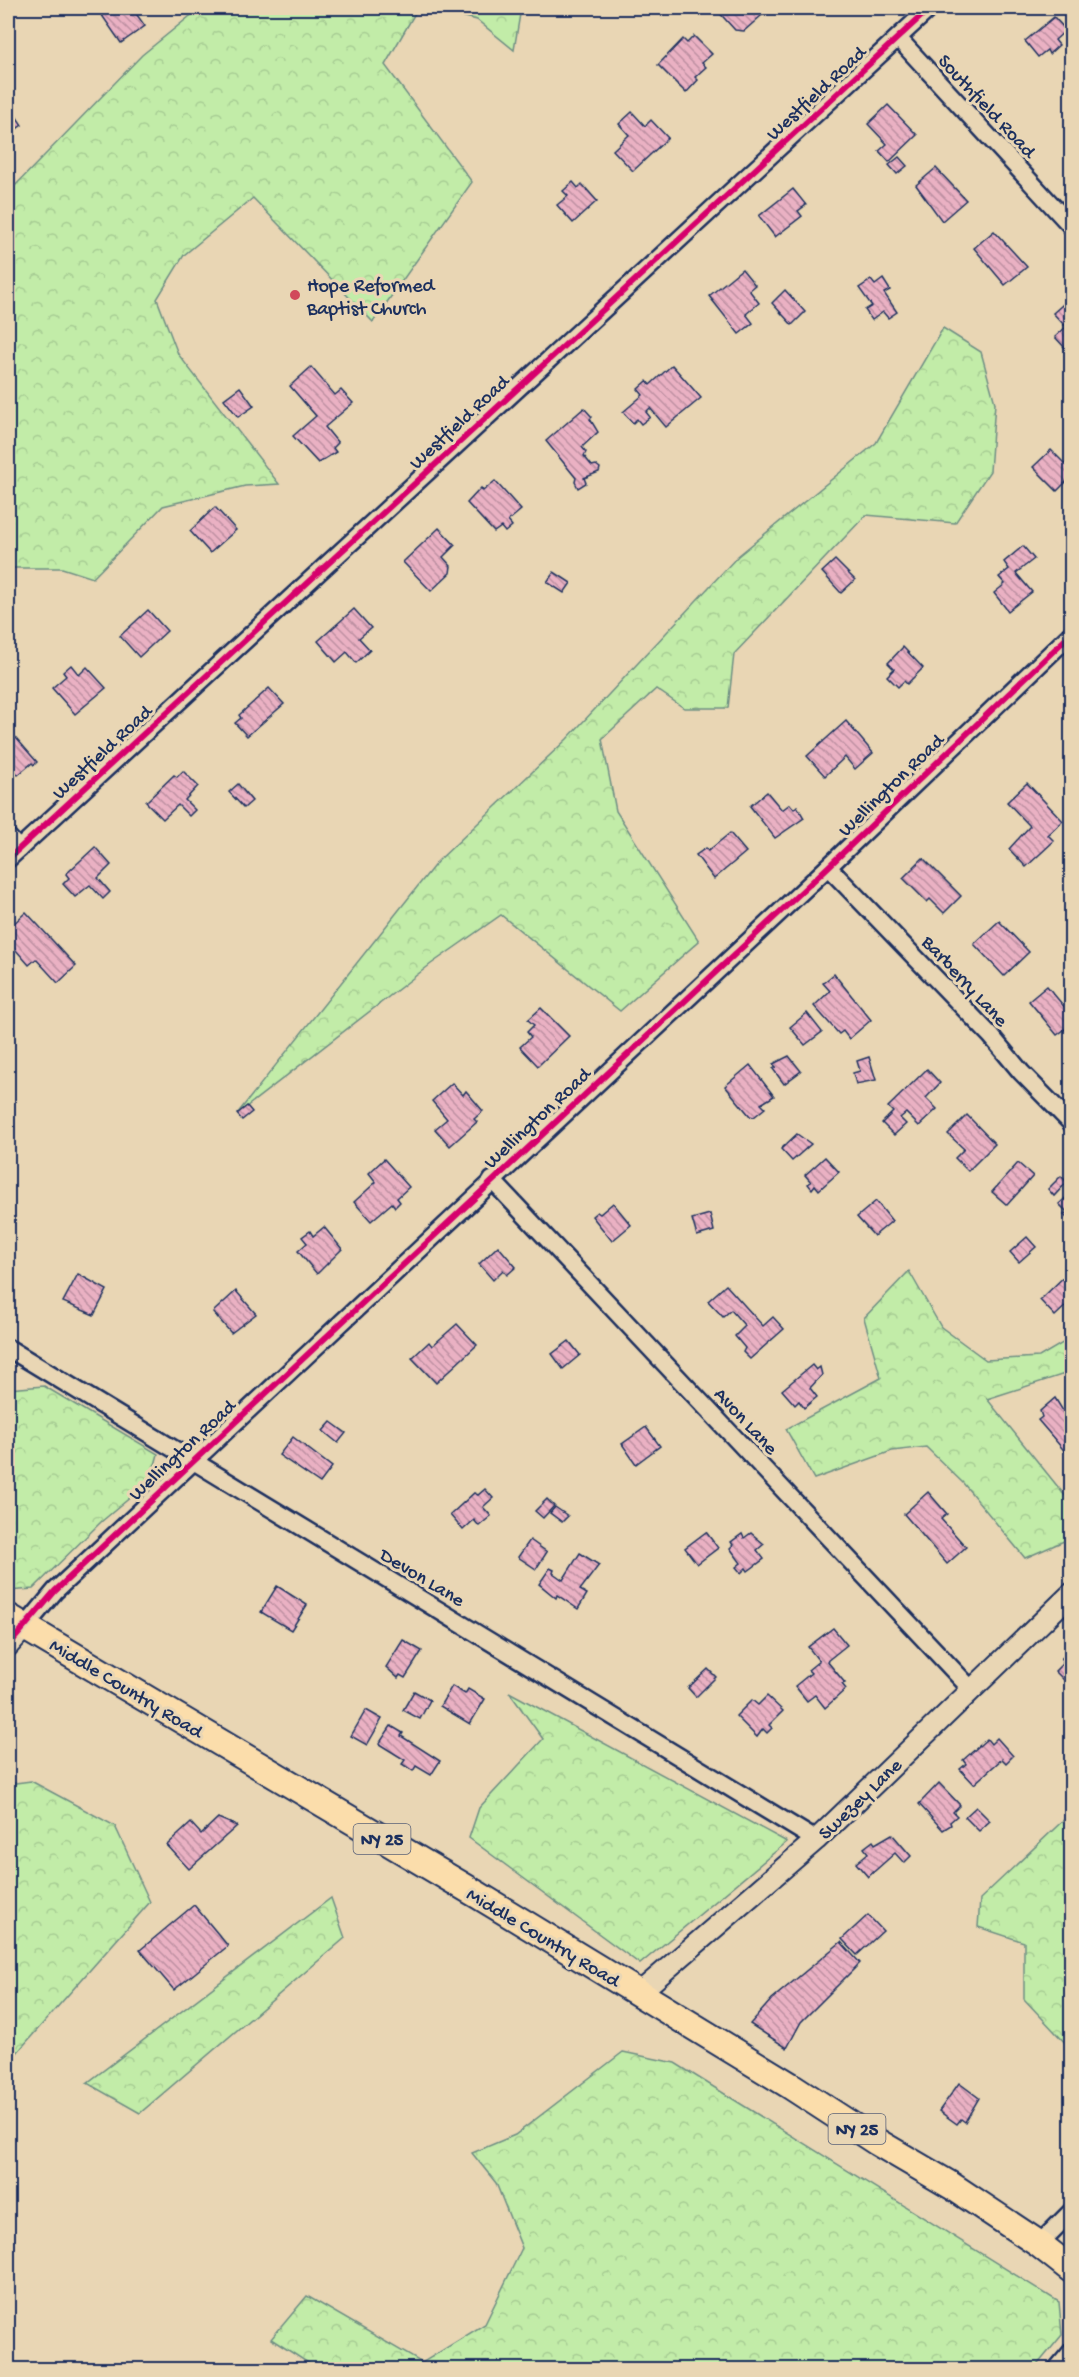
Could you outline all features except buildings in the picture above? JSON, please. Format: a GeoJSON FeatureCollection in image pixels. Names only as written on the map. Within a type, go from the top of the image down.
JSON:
{"type":"FeatureCollection","features":[{"type":"Feature","properties":{"kind":"main road","name":"Middle Country Road"},"geometry":{"type":"LineString","coordinates":[[16,1622],[639,1993],[952,2186],[1039,2244],[1071,2270]]}},
{"type":"Feature","properties":{"kind":"street","name":"Westfield Road"},"geometry":{"type":"LineString","coordinates":[[11,848],[930,8]]}},
{"type":"Feature","properties":{"kind":"street","name":"Southfield Road"},"geometry":{"type":"LineString","coordinates":[[898,38],[1071,227]]}},
{"type":"Feature","properties":{"kind":"street","name":"Wellington Road"},"geometry":{"type":"LineString","coordinates":[[16,1622],[55,1591],[828,867],[1071,633]]}},
{"type":"Feature","properties":{"kind":"street","name":"Barberry Lane"},"geometry":{"type":"LineString","coordinates":[[828,867],[984,1028],[1021,1072],[1071,1124]]}},
{"type":"Feature","properties":{"kind":"street","name":"Avon Lane"},"geometry":{"type":"LineString","coordinates":[[492,1180],[971,1689]]}},
{"type":"Feature","properties":{"kind":"street","name":"Devon Lane"},"geometry":{"type":"LineString","coordinates":[[8,1348],[816,1840]]}},
{"type":"Feature","properties":{"kind":"street","name":"Swezey Lane"},"geometry":{"type":"LineString","coordinates":[[639,1993],[816,1840],[1071,1593]]}},
{"type":"Feature","properties":{"kind":"street"},"geometry":{"type":"LineString","coordinates":[[8,1646],[16,1622]]}},
{"type":"Feature","properties":{"kind":"street"},"geometry":{"type":"LineString","coordinates":[[1039,2244],[1071,2211]]}},
{"type":"Feature","properties":{"kind":"street"},"geometry":{"type":"LineString","coordinates":[[1056,2370],[1071,2352]]}},
{"type":"Feature","properties":{"kind":"green space"},"geometry":{"type":"Polygon","coordinates":[[[200,8],[418,8],[385,65],[472,182],[373,322],[253,198],[184,255],[157,299],[178,354],[279,484],[245,486],[163,506],[93,578],[62,568],[8,568],[8,193],[142,55],[200,8]]]}},
{"type":"Feature","properties":{"kind":"green space"},"geometry":{"type":"Polygon","coordinates":[[[430,8],[518,8],[520,14],[514,50],[477,20],[430,8]]]}},
{"type":"Feature","properties":{"kind":"green space"},"geometry":{"type":"Polygon","coordinates":[[[943,328],[981,352],[995,403],[990,471],[955,523],[866,515],[734,654],[728,708],[684,708],[656,689],[602,739],[616,811],[699,941],[620,1011],[501,915],[431,964],[237,1114],[437,862],[567,739],[738,556],[876,443],[943,328]]]}},
{"type":"Feature","properties":{"kind":"green space"},"geometry":{"type":"Polygon","coordinates":[[[909,1271],[941,1327],[986,1360],[1039,1357],[1071,1338],[1071,1372],[987,1399],[1071,1503],[1071,1538],[1025,1558],[963,1483],[926,1447],[892,1451],[814,1479],[786,1429],[881,1378],[864,1318],[909,1271]]]}},
{"type":"Feature","properties":{"kind":"green space"},"geometry":{"type":"Polygon","coordinates":[[[44,1386],[158,1454],[151,1480],[101,1522],[33,1589],[8,1591],[8,1389],[44,1386]]]}},
{"type":"Feature","properties":{"kind":"green space"},"geometry":{"type":"Polygon","coordinates":[[[509,1692],[787,1842],[640,1964],[469,1838],[479,1808],[543,1739],[509,1692]]]}},
{"type":"Feature","properties":{"kind":"green space"},"geometry":{"type":"Polygon","coordinates":[[[31,1781],[115,1826],[150,1902],[8,2063],[8,1784],[31,1781]]]}},
{"type":"Feature","properties":{"kind":"green space"},"geometry":{"type":"Polygon","coordinates":[[[1071,1813],[1071,2049],[1024,1999],[1024,1942],[978,1927],[980,1899],[1071,1813]]]}},
{"type":"Feature","properties":{"kind":"green space"},"geometry":{"type":"Polygon","coordinates":[[[331,1898],[345,1938],[140,2113],[87,2083],[331,1898]]]}},
{"type":"Feature","properties":{"kind":"green space"},"geometry":{"type":"Polygon","coordinates":[[[623,2052],[675,2063],[1059,2302],[1062,2335],[1033,2370],[319,2370],[271,2339],[307,2296],[422,2363],[485,2324],[522,2248],[496,2183],[472,2153],[515,2135],[623,2052]]]}},
{"type":"Feature","properties":{"kind":"cycle path"},"geometry":{"type":"LineString","coordinates":[[8,859],[930,8]]}},
{"type":"Feature","properties":{"kind":"cycle path"},"geometry":{"type":"LineString","coordinates":[[8,1646],[55,1591],[828,867],[1072,633]]}},
{"type":"Feature","properties":{"kind":"place","name":"Hope Reformed Baptist Church"},"geometry":{"type":"Point","coordinates":[295,295]}}]}
